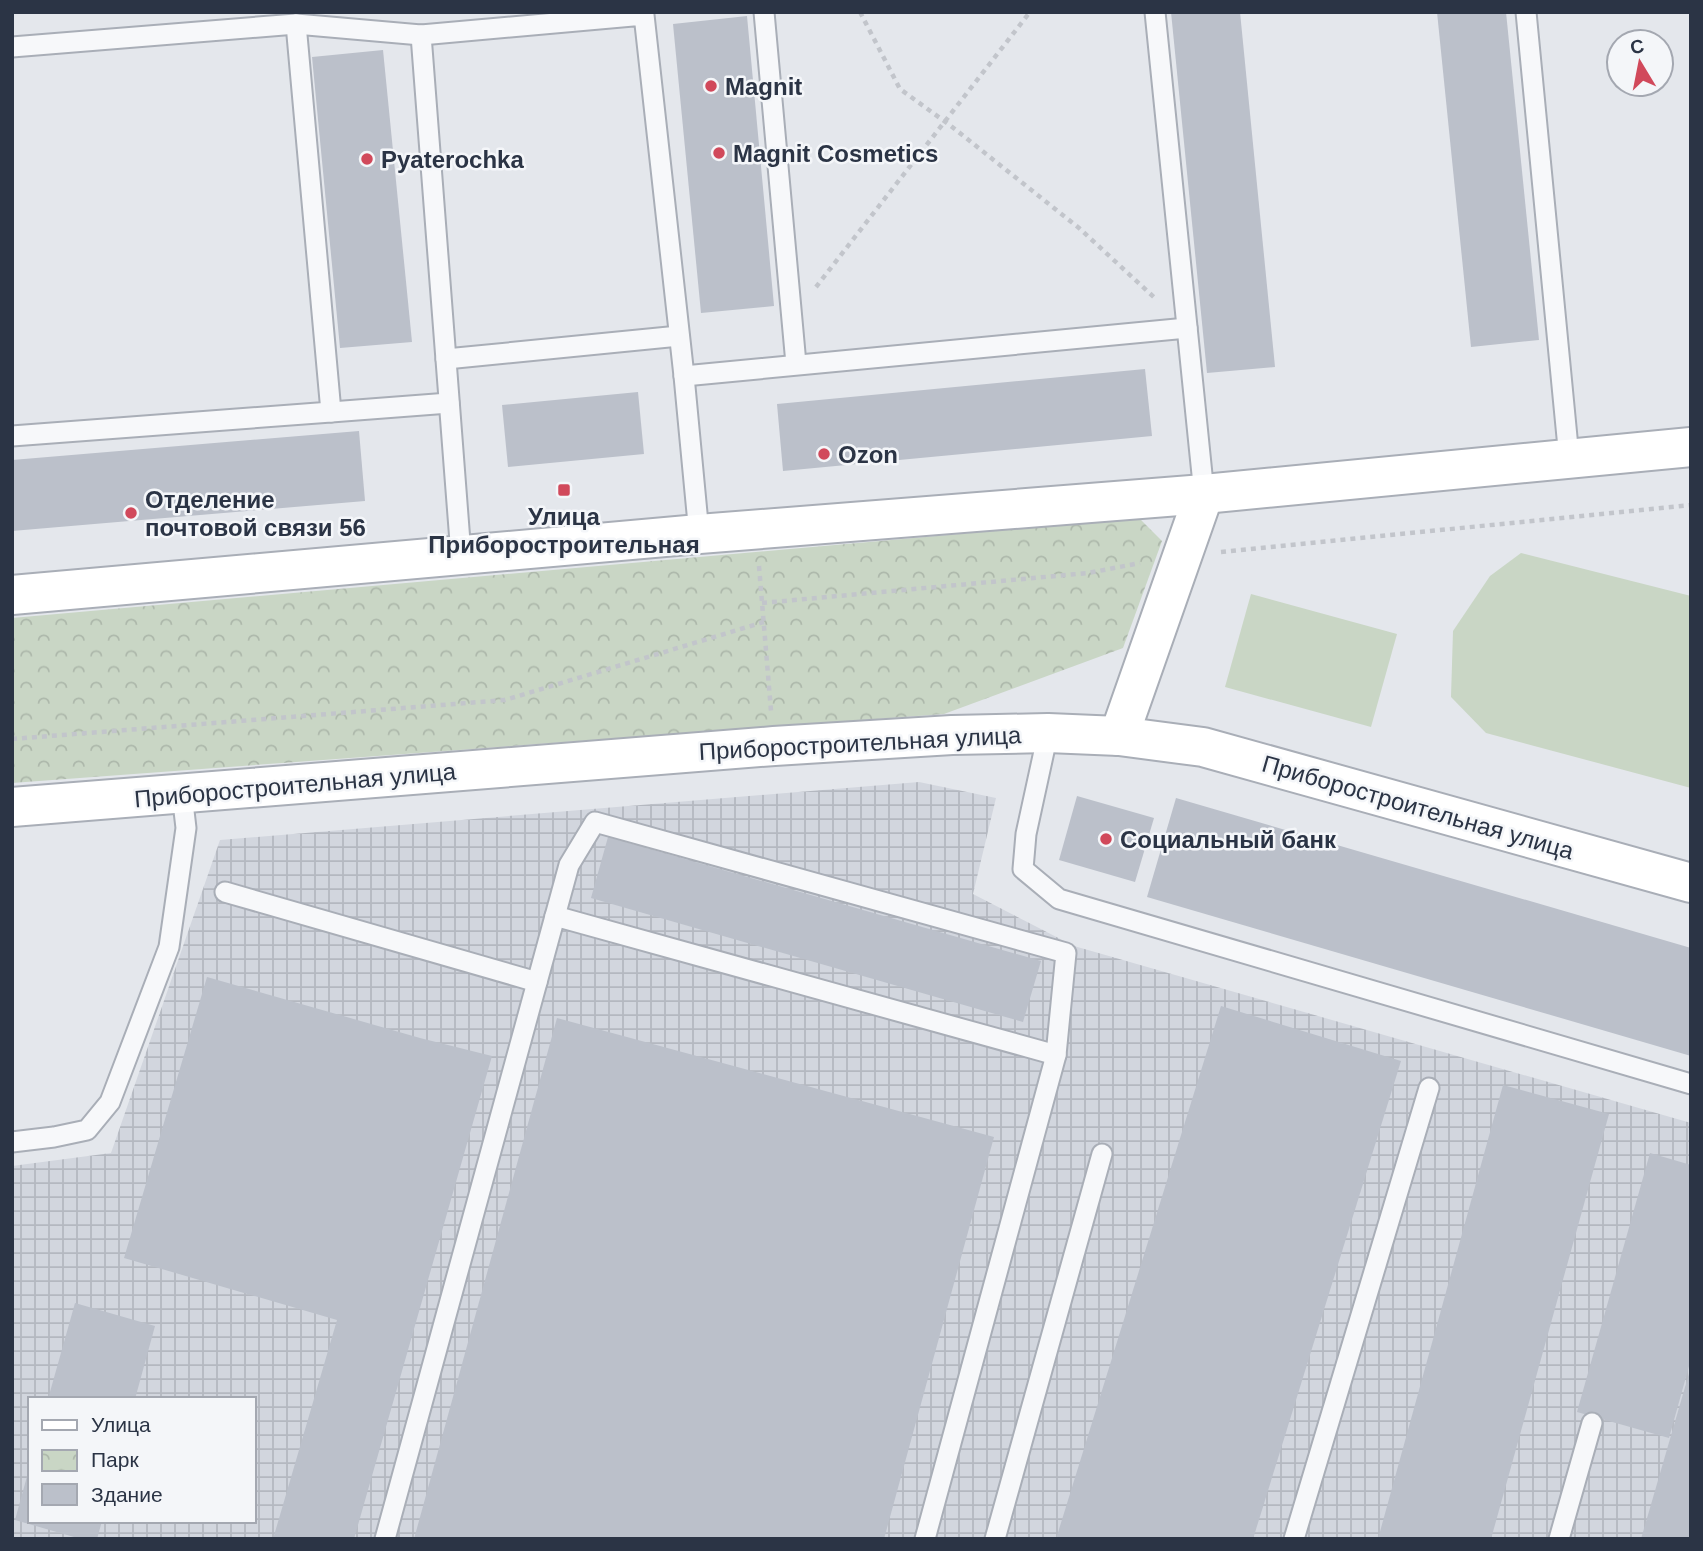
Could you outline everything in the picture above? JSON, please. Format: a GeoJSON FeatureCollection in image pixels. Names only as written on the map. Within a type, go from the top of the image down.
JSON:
{"type":"FeatureCollection","features":[{"type":"Feature","properties":{"kind":"main road"},"geometry":{"type":"LineString","coordinates":[[12,595],[699,534],[1204,494],[1691,447]]}},
{"type":"Feature","properties":{"kind":"main road"},"geometry":{"type":"LineString","coordinates":[[1119,736],[1204,494]]}},
{"type":"Feature","properties":{"kind":"main road","name":"Приборостроительная улица"},"geometry":{"type":"LineString","coordinates":[[12,807],[774,746],[952,735],[1048,733],[1119,736],[1203,747],[1691,883]]}},
{"type":"Feature","properties":{"kind":"lane"},"geometry":{"type":"LineString","coordinates":[[764,12],[796,364]]}},
{"type":"Feature","properties":{"kind":"lane"},"geometry":{"type":"LineString","coordinates":[[1155,12],[1204,494]]}},
{"type":"Feature","properties":{"kind":"lane"},"geometry":{"type":"LineString","coordinates":[[1526,12],[1569,458]]}},
{"type":"Feature","properties":{"kind":"lane"},"geometry":{"type":"LineString","coordinates":[[12,47],[340,20],[421,35],[648,14],[699,534]]}},
{"type":"Feature","properties":{"kind":"lane"},"geometry":{"type":"LineString","coordinates":[[296,24],[331,412]]}},
{"type":"Feature","properties":{"kind":"lane"},"geometry":{"type":"LineString","coordinates":[[421,35],[461,555]]}},
{"type":"Feature","properties":{"kind":"lane"},"geometry":{"type":"LineString","coordinates":[[684,376],[1187,328]]}},
{"type":"Feature","properties":{"kind":"lane"},"geometry":{"type":"LineString","coordinates":[[446,359],[679,336]]}},
{"type":"Feature","properties":{"kind":"lane"},"geometry":{"type":"LineString","coordinates":[[12,436],[449,403]]}},
{"type":"Feature","properties":{"kind":"lane"},"geometry":{"type":"LineString","coordinates":[[1048,733],[1026,834],[1023,869],[1059,899],[1691,1084]]}},
{"type":"Feature","properties":{"kind":"lane"},"geometry":{"type":"LineString","coordinates":[[12,1142],[87,1130],[110,1102],[169,947],[186,828],[182,794]]}},
{"type":"Feature","properties":{"kind":"lane"},"geometry":{"type":"LineString","coordinates":[[386,1539],[569,865],[595,822],[1066,953],[1056,1055],[925,1539]]}},
{"type":"Feature","properties":{"kind":"lane"},"geometry":{"type":"LineString","coordinates":[[225,892],[537,982]]}},
{"type":"Feature","properties":{"kind":"lane"},"geometry":{"type":"LineString","coordinates":[[555,916],[1056,1055]]}},
{"type":"Feature","properties":{"kind":"lane"},"geometry":{"type":"LineString","coordinates":[[1294,1539],[1429,1088]]}},
{"type":"Feature","properties":{"kind":"lane"},"geometry":{"type":"LineString","coordinates":[[995,1539],[1102,1154]]}},
{"type":"Feature","properties":{"kind":"lane"},"geometry":{"type":"LineString","coordinates":[[1559,1539],[1592,1423]]}},
{"type":"Feature","properties":{"kind":"path"},"geometry":{"type":"LineString","coordinates":[[860,12],[900,89],[1079,228],[1187,328]]}},
{"type":"Feature","properties":{"kind":"path"},"geometry":{"type":"LineString","coordinates":[[792,318],[1030,12]]}},
{"type":"Feature","properties":{"kind":"path"},"geometry":{"type":"LineString","coordinates":[[762,603],[1088,573],[1182,556],[1691,505]]}},
{"type":"Feature","properties":{"kind":"path"},"geometry":{"type":"LineString","coordinates":[[757,530],[769,694]]}},
{"type":"Feature","properties":{"kind":"path"},"geometry":{"type":"LineString","coordinates":[[12,739],[505,700],[764,622]]}},
{"type":"Feature","properties":{"kind":"shaded area"},"geometry":{"type":"Polygon","coordinates":[[[919,782],[996,798],[973,894],[1074,946],[1691,1123],[1691,1539],[12,1539],[12,1166],[111,1153],[220,840],[919,782]]]}},
{"type":"Feature","properties":{"kind":"green space"},"geometry":{"type":"Polygon","coordinates":[[[1139,518],[1162,541],[1123,648],[944,714],[12,783],[12,618],[1139,518]]]}},
{"type":"Feature","properties":{"kind":"green space"},"geometry":{"type":"Polygon","coordinates":[[[1521,553],[1691,596],[1691,788],[1486,733],[1451,697],[1453,631],[1490,576],[1521,553]]]}},
{"type":"Feature","properties":{"kind":"green space"},"geometry":{"type":"Polygon","coordinates":[[[1251,594],[1397,634],[1371,727],[1225,687],[1251,594]]]}},
{"type":"Feature","properties":{"kind":"building"},"geometry":{"type":"Polygon","coordinates":[[[1171,12],[1240,12],[1275,367],[1207,373],[1171,12]]]}},
{"type":"Feature","properties":{"kind":"building"},"geometry":{"type":"Polygon","coordinates":[[[1437,12],[1506,12],[1539,340],[1471,347],[1437,12]]]}},
{"type":"Feature","properties":{"kind":"building"},"geometry":{"type":"Polygon","coordinates":[[[747,16],[774,306],[701,313],[673,24],[747,16]]]}},
{"type":"Feature","properties":{"kind":"building"},"geometry":{"type":"Polygon","coordinates":[[[383,50],[412,342],[340,348],[312,57],[383,50]]]}},
{"type":"Feature","properties":{"kind":"building"},"geometry":{"type":"Polygon","coordinates":[[[1145,369],[1152,436],[783,471],[777,404],[1145,369]]]}},
{"type":"Feature","properties":{"kind":"building"},"geometry":{"type":"Polygon","coordinates":[[[638,392],[644,454],[508,467],[502,405],[638,392]]]}},
{"type":"Feature","properties":{"kind":"building"},"geometry":{"type":"Polygon","coordinates":[[[359,431],[365,501],[12,531],[12,460],[359,431]]]}},
{"type":"Feature","properties":{"kind":"building","name":"Социальный банк"},"geometry":{"type":"Polygon","coordinates":[[[1077,796],[1154,818],[1135,882],[1059,860],[1077,796]]]}},
{"type":"Feature","properties":{"kind":"building"},"geometry":{"type":"Polygon","coordinates":[[[1176,798],[1691,948],[1691,1056],[1147,897],[1176,798]]]}},
{"type":"Feature","properties":{"kind":"building"},"geometry":{"type":"Polygon","coordinates":[[[608,837],[1041,961],[1023,1022],[591,898],[608,837]]]}},
{"type":"Feature","properties":{"kind":"building"},"geometry":{"type":"Polygon","coordinates":[[[207,977],[492,1056],[354,1539],[273,1539],[337,1320],[124,1258],[207,977]]]}},
{"type":"Feature","properties":{"kind":"building"},"geometry":{"type":"Polygon","coordinates":[[[1221,1006],[1401,1061],[1253,1539],[1056,1539],[1221,1006]]]}},
{"type":"Feature","properties":{"kind":"building"},"geometry":{"type":"Polygon","coordinates":[[[557,1018],[994,1137],[884,1539],[414,1539],[557,1018]]]}},
{"type":"Feature","properties":{"kind":"building"},"geometry":{"type":"Polygon","coordinates":[[[1503,1085],[1609,1114],[1491,1539],[1378,1539],[1503,1085]]]}},
{"type":"Feature","properties":{"kind":"building"},"geometry":{"type":"Polygon","coordinates":[[[1650,1153],[1691,1165],[1691,1359],[1669,1438],[1577,1412],[1650,1153]]]}},
{"type":"Feature","properties":{"kind":"building"},"geometry":{"type":"Polygon","coordinates":[[[75,1303],[155,1326],[136,1397],[49,1397],[75,1303]]]}},
{"type":"Feature","properties":{"kind":"building"},"geometry":{"type":"Polygon","coordinates":[[[1690,1370],[1691,1539],[1641,1539],[1690,1370]]]}},
{"type":"Feature","properties":{"kind":"building"},"geometry":{"type":"Polygon","coordinates":[[[28,1473],[28,1523],[101,1523],[97,1539],[81,1539],[15,1520],[28,1473]]]}},
{"type":"Feature","properties":{"kind":"place","name":"Magnit"},"geometry":{"type":"Point","coordinates":[711,86]}},
{"type":"Feature","properties":{"kind":"place","name":"Magnit Cosmetics"},"geometry":{"type":"Point","coordinates":[719,153]}},
{"type":"Feature","properties":{"kind":"place","name":"Pyaterochka"},"geometry":{"type":"Point","coordinates":[367,159]}},
{"type":"Feature","properties":{"kind":"place","name":"Ozon"},"geometry":{"type":"Point","coordinates":[824,454]}},
{"type":"Feature","properties":{"kind":"place","name":"Улица Приборостроительная"},"geometry":{"type":"Point","coordinates":[564,490]}},
{"type":"Feature","properties":{"kind":"place","name":"Отделение почтовой связи 56"},"geometry":{"type":"Point","coordinates":[131,513]}},
{"type":"Feature","properties":{"kind":"place","name":"Социальный банк"},"geometry":{"type":"Point","coordinates":[1106,839]}}]}
